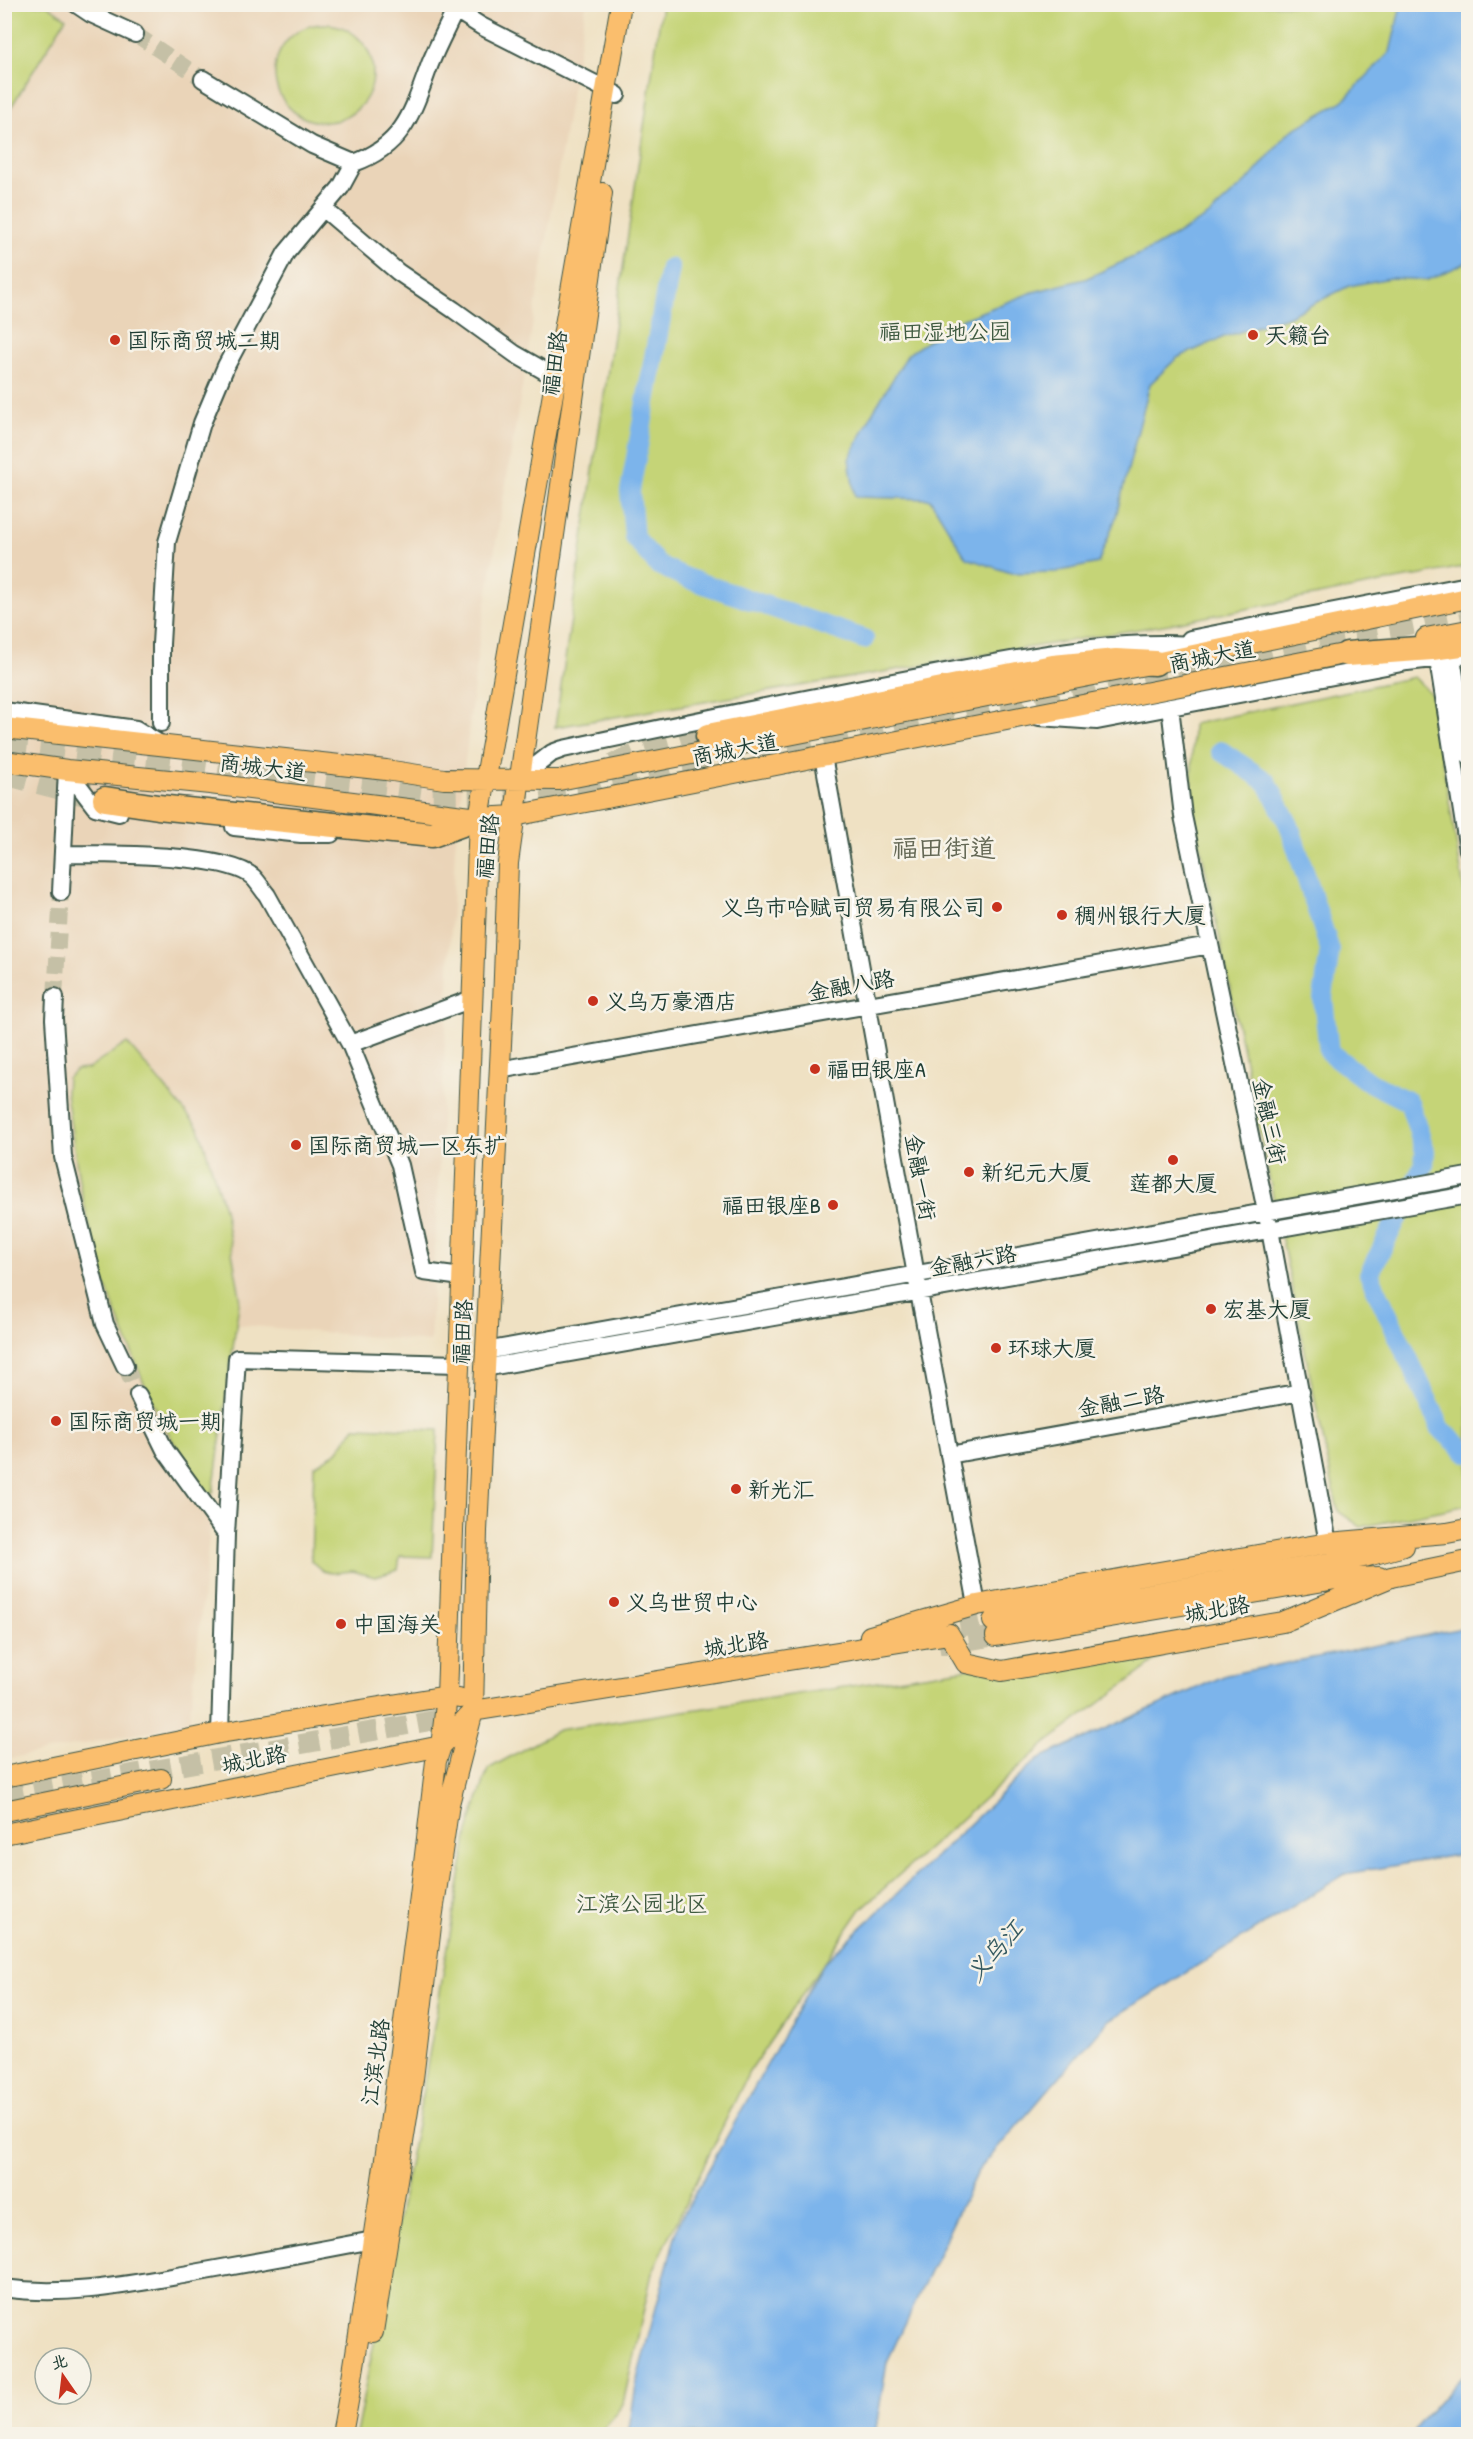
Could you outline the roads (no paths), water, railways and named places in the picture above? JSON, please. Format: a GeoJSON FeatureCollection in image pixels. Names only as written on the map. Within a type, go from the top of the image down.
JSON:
{"type":"FeatureCollection","features":[{"type":"Feature","properties":{"kind":"highway"},"geometry":{"type":"LineString","coordinates":[[1347,654],[1432,648],[1457,654]]}},
{"type":"Feature","properties":{"kind":"highway"},"geometry":{"type":"LineString","coordinates":[[708,736],[1053,667],[1116,661],[1155,663]]}},
{"type":"Feature","properties":{"kind":"highway"},"geometry":{"type":"LineString","coordinates":[[105,799],[158,807],[432,835],[479,818]]}},
{"type":"Feature","properties":{"kind":"main road","name":"福田路"},"geometry":{"type":"LineString","coordinates":[[473,1705],[477,1531],[508,863],[612,92],[621,4]]}},
{"type":"Feature","properties":{"kind":"main road","name":"福田路"},"geometry":{"type":"LineString","coordinates":[[447,1696],[479,818],[557,378],[612,92],[634,4]]}},
{"type":"Feature","properties":{"kind":"main road","name":"商城大道"},"geometry":{"type":"LineString","coordinates":[[4,729],[444,779],[559,780],[1230,648],[1468,598]]}},
{"type":"Feature","properties":{"kind":"main road","name":"商城大道"},"geometry":{"type":"LineString","coordinates":[[4,761],[479,818],[514,816],[1468,630]]}},
{"type":"Feature","properties":{"kind":"main road","name":"城北路"},"geometry":{"type":"LineString","coordinates":[[473,1705],[868,1637],[977,1605],[1328,1543],[1459,1531]]}},
{"type":"Feature","properties":{"kind":"main road"},"geometry":{"type":"LineString","coordinates":[[1391,1577],[1336,1579],[994,1628],[1364,1557],[1459,1531]]}},
{"type":"Feature","properties":{"kind":"main road","name":"城北路"},"geometry":{"type":"LineString","coordinates":[[4,1778],[220,1733],[447,1696],[473,1705],[949,1634],[966,1663],[1002,1671],[1283,1622],[1391,1577],[1468,1561]]}},
{"type":"Feature","properties":{"kind":"main road","name":"江滨北路"},"geometry":{"type":"LineString","coordinates":[[353,2434],[380,2240],[436,1761],[441,1746],[447,1696]]}},
{"type":"Feature","properties":{"kind":"main road"},"geometry":{"type":"LineString","coordinates":[[441,1746],[473,1705]]}},
{"type":"Feature","properties":{"kind":"main road","name":"江滨北路"},"geometry":{"type":"LineString","coordinates":[[342,2434],[413,2079],[431,1926],[449,1804],[473,1705]]}},
{"type":"Feature","properties":{"kind":"main road","name":"城北路"},"geometry":{"type":"LineString","coordinates":[[4,1834],[441,1746]]}},
{"type":"Feature","properties":{"kind":"main road"},"geometry":{"type":"LineString","coordinates":[[4,1811],[161,1779]]}},
{"type":"Feature","properties":{"kind":"street"},"geometry":{"type":"LineString","coordinates":[[76,4],[91,14],[135,34]]}},
{"type":"Feature","properties":{"kind":"street"},"geometry":{"type":"LineString","coordinates":[[161,723],[161,644],[167,542],[201,423],[226,366],[286,254],[341,187],[354,163],[374,156],[396,137],[411,115],[431,63],[457,7],[481,26],[612,92]]}},
{"type":"Feature","properties":{"kind":"street"},"geometry":{"type":"LineString","coordinates":[[203,79],[312,145],[354,163]]}},
{"type":"Feature","properties":{"kind":"street"},"geometry":{"type":"LineString","coordinates":[[324,209],[398,272],[515,354],[557,378]]}},
{"type":"Feature","properties":{"kind":"street"},"geometry":{"type":"LineString","coordinates":[[520,778],[552,753],[563,749],[743,711],[1060,651],[1172,642],[1468,585]]}},
{"type":"Feature","properties":{"kind":"street"},"geometry":{"type":"LineString","coordinates":[[1172,642],[1230,648]]}},
{"type":"Feature","properties":{"kind":"street"},"geometry":{"type":"LineString","coordinates":[[1029,716],[1097,721],[1457,654]]}},
{"type":"Feature","properties":{"kind":"street"},"geometry":{"type":"LineString","coordinates":[[1457,654],[1468,755]]}},
{"type":"Feature","properties":{"kind":"street"},"geometry":{"type":"LineString","coordinates":[[1457,654],[1468,850]]}},
{"type":"Feature","properties":{"kind":"street","name":"金融三街"},"geometry":{"type":"LineString","coordinates":[[1170,707],[1183,816],[1270,1230],[1328,1543]]}},
{"type":"Feature","properties":{"kind":"street"},"geometry":{"type":"LineString","coordinates":[[4,711],[136,729],[163,746]]}},
{"type":"Feature","properties":{"kind":"street","name":"金融一街"},"geometry":{"type":"LineString","coordinates":[[823,756],[977,1605]]}},
{"type":"Feature","properties":{"kind":"street"},"geometry":{"type":"LineString","coordinates":[[68,770],[95,807],[107,812],[301,834],[326,835],[365,827]]}},
{"type":"Feature","properties":{"kind":"street"},"geometry":{"type":"LineString","coordinates":[[61,892],[68,770]]}},
{"type":"Feature","properties":{"kind":"street"},"geometry":{"type":"LineString","coordinates":[[63,854],[118,854],[202,860],[252,876],[267,895],[350,1044],[400,1165],[424,1272],[462,1277]]}},
{"type":"Feature","properties":{"kind":"street","name":"金融八路"},"geometry":{"type":"LineString","coordinates":[[499,1070],[1210,945]]}},
{"type":"Feature","properties":{"kind":"street"},"geometry":{"type":"LineString","coordinates":[[55,997],[54,1019],[63,1157],[105,1324],[125,1366]]}},
{"type":"Feature","properties":{"kind":"street"},"geometry":{"type":"LineString","coordinates":[[350,1044],[472,999]]}},
{"type":"Feature","properties":{"kind":"street","name":"金融六路"},"geometry":{"type":"LineString","coordinates":[[485,1359],[915,1273],[1461,1177]]}},
{"type":"Feature","properties":{"kind":"street","name":"金融六路"},"geometry":{"type":"LineString","coordinates":[[485,1359],[919,1293],[1468,1195]]}},
{"type":"Feature","properties":{"kind":"street"},"geometry":{"type":"LineString","coordinates":[[220,1733],[226,1534],[237,1358],[458,1364]]}},
{"type":"Feature","properties":{"kind":"street","name":"金融二路"},"geometry":{"type":"LineString","coordinates":[[949,1455],[1301,1392]]}},
{"type":"Feature","properties":{"kind":"street"},"geometry":{"type":"LineString","coordinates":[[138,1395],[165,1450],[226,1534]]}},
{"type":"Feature","properties":{"kind":"street"},"geometry":{"type":"LineString","coordinates":[[4,2288],[26,2292],[109,2288],[380,2240]]}},
{"type":"Feature","properties":{"kind":"water"},"geometry":{"type":"Polygon","coordinates":[[[1401,5],[1436,5],[1468,13],[1468,259],[1464,264],[1427,280],[1390,278],[1349,286],[1287,317],[1224,337],[1177,358],[1150,384],[1115,520],[1098,563],[1056,572],[1011,573],[966,558],[930,499],[855,497],[849,459],[874,410],[908,354],[958,321],[1033,292],[1085,279],[1153,248],[1208,216],[1250,178],[1289,132],[1343,101],[1390,52],[1401,5]]]}},
{"type":"Feature","properties":{"kind":"water","name":"义乌江"},"geometry":{"type":"Polygon","coordinates":[[[1468,1627],[1468,1853],[1345,1874],[1108,2021],[977,2172],[887,2362],[875,2434],[628,2434],[638,2375],[679,2222],[824,1963],[1038,1759],[1226,1675],[1468,1627]]]}},
{"type":"Feature","properties":{"kind":"water"},"geometry":{"type":"Polygon","coordinates":[[[1468,2370],[1468,2434],[1413,2434],[1416,2427],[1468,2370]]]}},
{"type":"Feature","properties":{"kind":"waterway"},"geometry":{"type":"LineString","coordinates":[[670,268],[630,491],[634,537],[658,565],[689,579],[864,639]]}},
{"type":"Feature","properties":{"kind":"waterway"},"geometry":{"type":"LineString","coordinates":[[1221,751],[1267,782],[1289,825],[1330,950],[1323,998],[1329,1052],[1367,1081],[1409,1102],[1425,1151],[1424,1165],[1369,1274],[1441,1429],[1468,1453]]}},
{"type":"Feature","properties":{"kind":"tunnel"},"geometry":{"type":"LineString","coordinates":[[135,34],[203,79]]}},
{"type":"Feature","properties":{"kind":"tunnel"},"geometry":{"type":"LineString","coordinates":[[4,742],[427,795],[494,794],[599,783],[1468,611]]}},
{"type":"Feature","properties":{"kind":"tunnel"},"geometry":{"type":"LineString","coordinates":[[613,766],[638,755],[708,736]]}},
{"type":"Feature","properties":{"kind":"tunnel"},"geometry":{"type":"LineString","coordinates":[[4,773],[89,795]]}},
{"type":"Feature","properties":{"kind":"tunnel"},"geometry":{"type":"LineString","coordinates":[[55,997],[61,892]]}},
{"type":"Feature","properties":{"kind":"tunnel"},"geometry":{"type":"LineString","coordinates":[[125,1366],[138,1395]]}},
{"type":"Feature","properties":{"kind":"tunnel"},"geometry":{"type":"LineString","coordinates":[[930,1632],[993,1621]]}},
{"type":"Feature","properties":{"kind":"tunnel"},"geometry":{"type":"LineString","coordinates":[[939,1645],[996,1636]]}},
{"type":"Feature","properties":{"kind":"tunnel"},"geometry":{"type":"LineString","coordinates":[[4,1797],[458,1716]]}},
{"type":"Feature","properties":{"kind":"place","name":"天籁台"},"geometry":{"type":"Point","coordinates":[1253,335]}},
{"type":"Feature","properties":{"kind":"place","name":"国际商贸城二期"},"geometry":{"type":"Point","coordinates":[115,340]}},
{"type":"Feature","properties":{"kind":"place","name":"义乌市哈赋司贸易有限公司"},"geometry":{"type":"Point","coordinates":[997,907]}},
{"type":"Feature","properties":{"kind":"place","name":"稠州银行大厦"},"geometry":{"type":"Point","coordinates":[1062,915]}},
{"type":"Feature","properties":{"kind":"place","name":"义乌万豪酒店"},"geometry":{"type":"Point","coordinates":[593,1001]}},
{"type":"Feature","properties":{"kind":"place","name":"福田银座A"},"geometry":{"type":"Point","coordinates":[815,1069]}},
{"type":"Feature","properties":{"kind":"place","name":"国际商贸城一区东扩"},"geometry":{"type":"Point","coordinates":[296,1145]}},
{"type":"Feature","properties":{"kind":"place","name":"莲都大厦"},"geometry":{"type":"Point","coordinates":[1173,1160]}},
{"type":"Feature","properties":{"kind":"place","name":"新纪元大厦"},"geometry":{"type":"Point","coordinates":[969,1172]}},
{"type":"Feature","properties":{"kind":"place","name":"福田银座B"},"geometry":{"type":"Point","coordinates":[833,1205]}},
{"type":"Feature","properties":{"kind":"place","name":"宏基大厦"},"geometry":{"type":"Point","coordinates":[1211,1309]}},
{"type":"Feature","properties":{"kind":"place","name":"环球大厦"},"geometry":{"type":"Point","coordinates":[996,1348]}},
{"type":"Feature","properties":{"kind":"place","name":"国际商贸城一期"},"geometry":{"type":"Point","coordinates":[56,1421]}},
{"type":"Feature","properties":{"kind":"place","name":"新光汇"},"geometry":{"type":"Point","coordinates":[736,1489]}},
{"type":"Feature","properties":{"kind":"place","name":"义乌世贸中心"},"geometry":{"type":"Point","coordinates":[614,1602]}},
{"type":"Feature","properties":{"kind":"place","name":"中国海关"},"geometry":{"type":"Point","coordinates":[341,1624]}},
{"type":"Feature","properties":{"kind":"district","name":"福田街道"},"geometry":{"type":"Point","coordinates":[944,848]}},
{"type":"Feature","properties":{"kind":"park label","name":"福田湿地公园"},"geometry":{"type":"Point","coordinates":[945,331]}},
{"type":"Feature","properties":{"kind":"park label","name":"江滨公园北区"},"geometry":{"type":"Point","coordinates":[642,1903]}}]}
